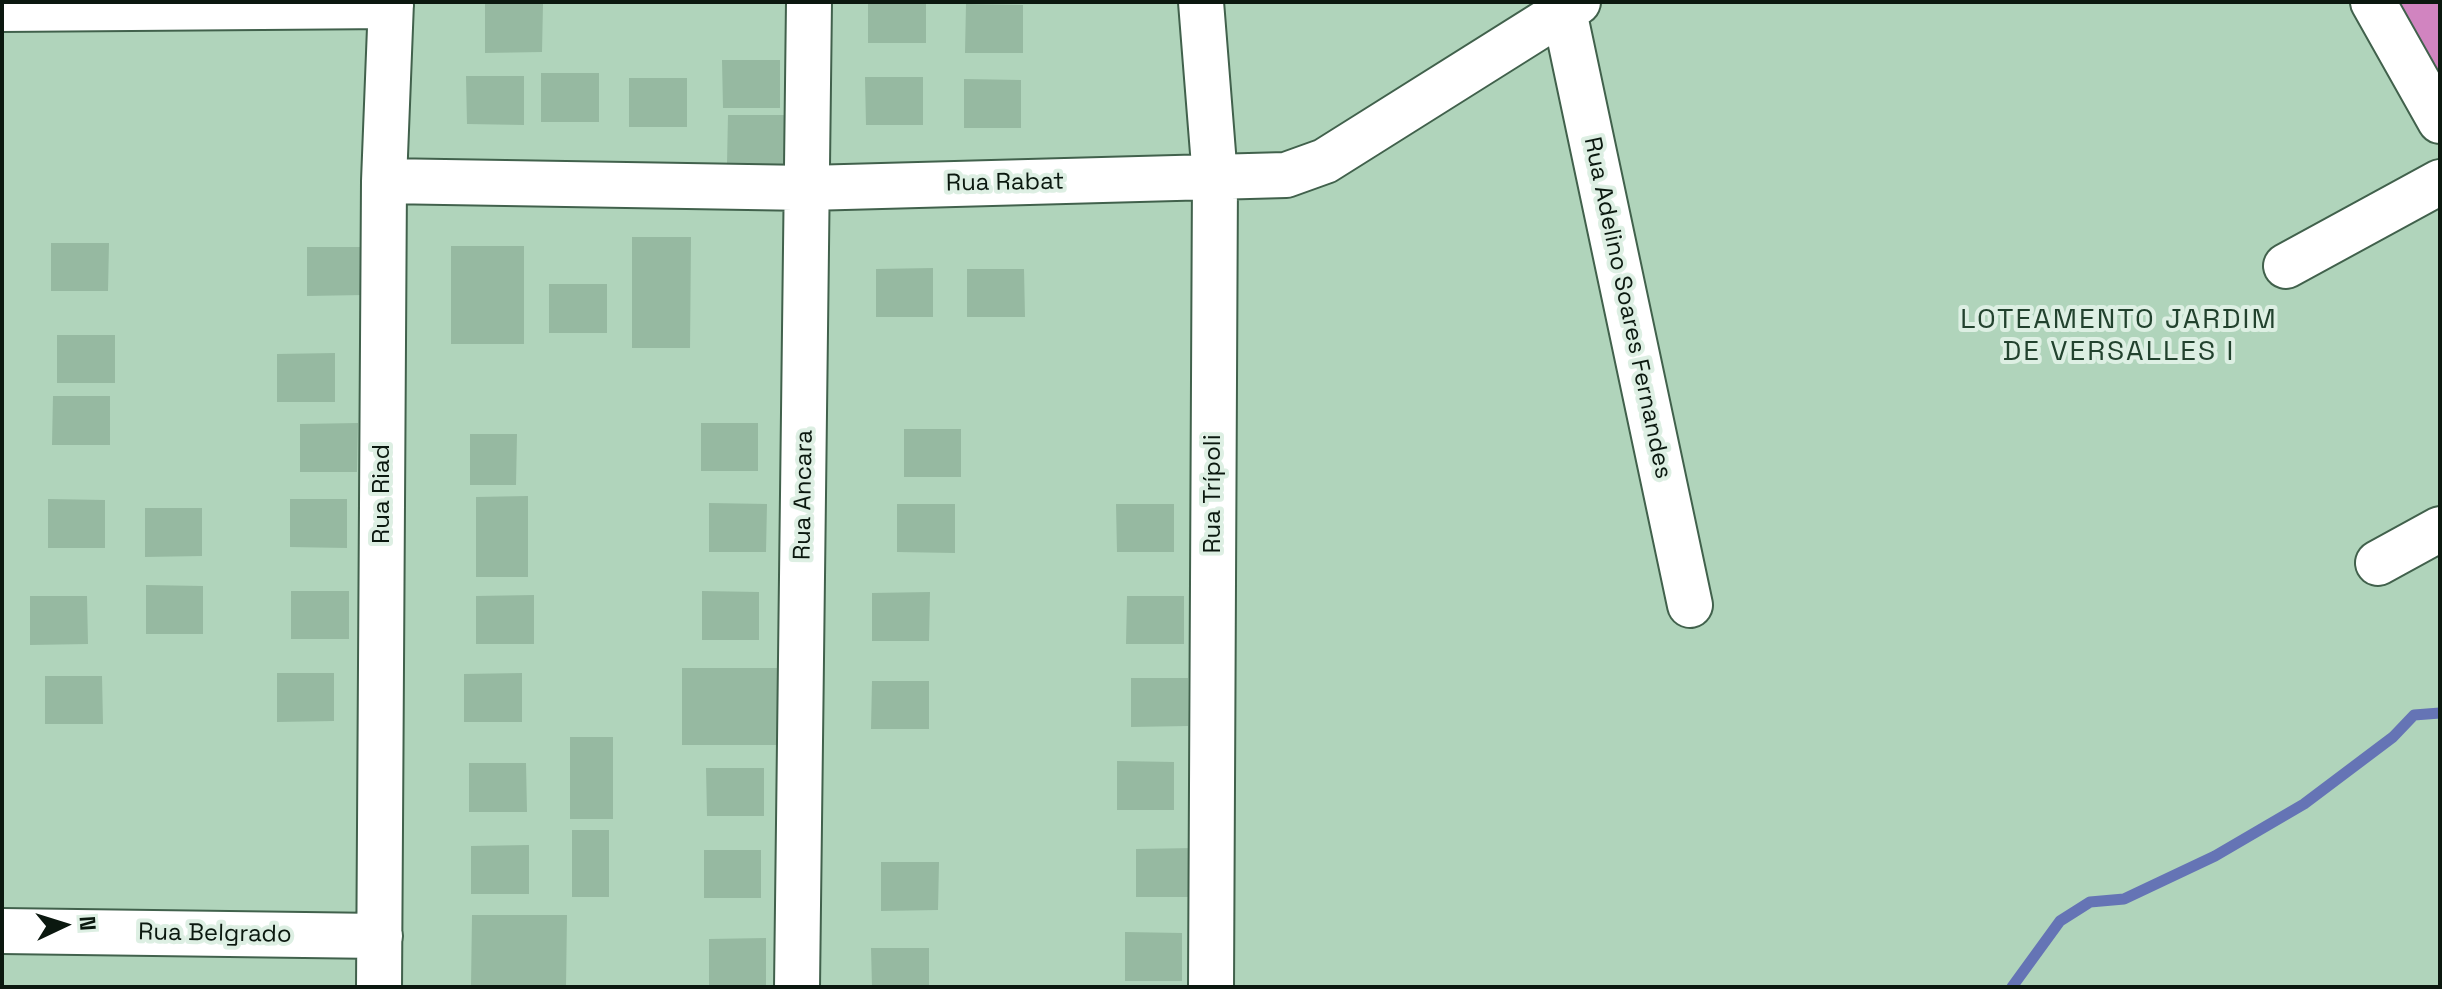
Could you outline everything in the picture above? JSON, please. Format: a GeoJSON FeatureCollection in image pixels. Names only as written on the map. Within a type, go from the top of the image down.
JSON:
{"type":"FeatureCollection","features":[{"type":"Feature","properties":{"kind":"street","name":"Rua Ancara"},"geometry":{"type":"LineString","coordinates":[[797,987],[809,2]]}},
{"type":"Feature","properties":{"kind":"street","name":"Rua Trípoli"},"geometry":{"type":"LineString","coordinates":[[1201,2],[1215,178],[1211,987]]}},
{"type":"Feature","properties":{"kind":"street"},"geometry":{"type":"LineString","coordinates":[[2373,2],[2440,121]]}},
{"type":"Feature","properties":{"kind":"street"},"geometry":{"type":"LineString","coordinates":[[2,9],[391,4]]}},
{"type":"Feature","properties":{"kind":"street","name":"Rua Riad"},"geometry":{"type":"LineString","coordinates":[[379,987],[384,181],[391,4]]}},
{"type":"Feature","properties":{"kind":"street","name":"Rua Rabat"},"geometry":{"type":"LineString","coordinates":[[384,181],[808,188],[1286,175],[1325,161],[1571,7]]}},
{"type":"Feature","properties":{"kind":"street","name":"Rua Adelino Soares Fernandes"},"geometry":{"type":"LineString","coordinates":[[1571,7],[1690,605]]}},
{"type":"Feature","properties":{"kind":"street"},"geometry":{"type":"LineString","coordinates":[[2286,266],[2440,182]]}},
{"type":"Feature","properties":{"kind":"street"},"geometry":{"type":"LineString","coordinates":[[2378,563],[2440,529]]}},
{"type":"Feature","properties":{"kind":"street","name":"Rua Belgrado"},"geometry":{"type":"LineString","coordinates":[[2,931],[380,936]]}},
{"type":"Feature","properties":{"kind":"shaded area"},"geometry":{"type":"Polygon","coordinates":[[[2389,2],[2440,2],[2440,95],[2389,2]]]}},
{"type":"Feature","properties":{"kind":"building"},"geometry":{"type":"Polygon","coordinates":[[[868,2],[926,2],[926,43],[868,43],[868,2]]]}},
{"type":"Feature","properties":{"kind":"building"},"geometry":{"type":"Polygon","coordinates":[[[485,4],[543,4],[542,52],[485,53],[485,4]]]}},
{"type":"Feature","properties":{"kind":"building"},"geometry":{"type":"Polygon","coordinates":[[[966,4],[1023,5],[1023,53],[965,53],[966,4]]]}},
{"type":"Feature","properties":{"kind":"building"},"geometry":{"type":"Polygon","coordinates":[[[722,60],[780,60],[780,108],[723,108],[722,60]]]}},
{"type":"Feature","properties":{"kind":"building"},"geometry":{"type":"Polygon","coordinates":[[[541,73],[599,73],[599,122],[541,122],[541,73]]]}},
{"type":"Feature","properties":{"kind":"building"},"geometry":{"type":"Polygon","coordinates":[[[466,76],[524,76],[524,125],[467,124],[466,76]]]}},
{"type":"Feature","properties":{"kind":"building"},"geometry":{"type":"Polygon","coordinates":[[[865,77],[923,77],[923,125],[866,125],[865,77]]]}},
{"type":"Feature","properties":{"kind":"building"},"geometry":{"type":"Polygon","coordinates":[[[629,78],[687,78],[687,127],[629,127],[629,78]]]}},
{"type":"Feature","properties":{"kind":"building"},"geometry":{"type":"Polygon","coordinates":[[[964,79],[1021,80],[1021,128],[964,128],[964,79]]]}},
{"type":"Feature","properties":{"kind":"building"},"geometry":{"type":"Polygon","coordinates":[[[728,115],[785,115],[785,164],[727,164],[728,115]]]}},
{"type":"Feature","properties":{"kind":"building"},"geometry":{"type":"Polygon","coordinates":[[[632,237],[691,237],[690,348],[632,348],[632,237]]]}},
{"type":"Feature","properties":{"kind":"building"},"geometry":{"type":"Polygon","coordinates":[[[51,243],[109,243],[108,291],[51,291],[51,243]]]}},
{"type":"Feature","properties":{"kind":"building"},"geometry":{"type":"Polygon","coordinates":[[[451,246],[524,246],[524,344],[451,344],[451,246]]]}},
{"type":"Feature","properties":{"kind":"building"},"geometry":{"type":"Polygon","coordinates":[[[307,247],[364,247],[364,295],[307,296],[307,247]]]}},
{"type":"Feature","properties":{"kind":"building"},"geometry":{"type":"Polygon","coordinates":[[[933,268],[933,317],[876,317],[876,269],[933,268]]]}},
{"type":"Feature","properties":{"kind":"building"},"geometry":{"type":"Polygon","coordinates":[[[967,269],[1024,269],[1025,317],[967,317],[967,269]]]}},
{"type":"Feature","properties":{"kind":"building"},"geometry":{"type":"Polygon","coordinates":[[[549,284],[607,284],[607,333],[549,333],[549,284]]]}},
{"type":"Feature","properties":{"kind":"building"},"geometry":{"type":"Polygon","coordinates":[[[57,335],[115,335],[115,383],[57,383],[57,335]]]}},
{"type":"Feature","properties":{"kind":"building"},"geometry":{"type":"Polygon","coordinates":[[[335,353],[335,402],[277,402],[277,354],[335,353]]]}},
{"type":"Feature","properties":{"kind":"building"},"geometry":{"type":"Polygon","coordinates":[[[53,396],[110,396],[110,445],[52,445],[53,396]]]}},
{"type":"Feature","properties":{"kind":"building"},"geometry":{"type":"Polygon","coordinates":[[[358,423],[357,472],[300,472],[300,424],[358,423]]]}},
{"type":"Feature","properties":{"kind":"building"},"geometry":{"type":"Polygon","coordinates":[[[701,423],[758,423],[758,471],[701,471],[701,423]]]}},
{"type":"Feature","properties":{"kind":"building"},"geometry":{"type":"Polygon","coordinates":[[[904,429],[961,429],[961,477],[904,477],[904,429]]]}},
{"type":"Feature","properties":{"kind":"building"},"geometry":{"type":"Polygon","coordinates":[[[470,434],[517,434],[516,485],[470,485],[470,434]]]}},
{"type":"Feature","properties":{"kind":"building"},"geometry":{"type":"Polygon","coordinates":[[[528,496],[528,577],[476,577],[476,497],[528,496]]]}},
{"type":"Feature","properties":{"kind":"building"},"geometry":{"type":"Polygon","coordinates":[[[48,499],[105,500],[105,548],[48,548],[48,499]]]}},
{"type":"Feature","properties":{"kind":"building"},"geometry":{"type":"Polygon","coordinates":[[[290,499],[347,499],[347,548],[290,547],[290,499]]]}},
{"type":"Feature","properties":{"kind":"building"},"geometry":{"type":"Polygon","coordinates":[[[709,503],[767,504],[766,552],[709,552],[709,503]]]}},
{"type":"Feature","properties":{"kind":"building"},"geometry":{"type":"Polygon","coordinates":[[[897,504],[955,504],[955,553],[897,552],[897,504]]]}},
{"type":"Feature","properties":{"kind":"building"},"geometry":{"type":"Polygon","coordinates":[[[1116,504],[1174,504],[1174,552],[1117,552],[1116,504]]]}},
{"type":"Feature","properties":{"kind":"building"},"geometry":{"type":"Polygon","coordinates":[[[145,508],[202,508],[202,556],[145,557],[145,508]]]}},
{"type":"Feature","properties":{"kind":"building"},"geometry":{"type":"Polygon","coordinates":[[[146,585],[203,586],[203,634],[146,634],[146,585]]]}},
{"type":"Feature","properties":{"kind":"building"},"geometry":{"type":"Polygon","coordinates":[[[291,591],[349,591],[349,639],[291,639],[291,591]]]}},
{"type":"Feature","properties":{"kind":"building"},"geometry":{"type":"Polygon","coordinates":[[[702,591],[759,592],[759,640],[702,640],[702,591]]]}},
{"type":"Feature","properties":{"kind":"building"},"geometry":{"type":"Polygon","coordinates":[[[930,592],[929,641],[872,641],[872,593],[930,592]]]}},
{"type":"Feature","properties":{"kind":"building"},"geometry":{"type":"Polygon","coordinates":[[[534,595],[534,644],[476,644],[476,596],[534,595]]]}},
{"type":"Feature","properties":{"kind":"building"},"geometry":{"type":"Polygon","coordinates":[[[30,596],[87,596],[88,644],[30,645],[30,596]]]}},
{"type":"Feature","properties":{"kind":"building"},"geometry":{"type":"Polygon","coordinates":[[[1127,596],[1184,596],[1184,644],[1126,644],[1127,596]]]}},
{"type":"Feature","properties":{"kind":"building"},"geometry":{"type":"Polygon","coordinates":[[[682,668],[795,668],[795,745],[682,745],[682,668]]]}},
{"type":"Feature","properties":{"kind":"building"},"geometry":{"type":"Polygon","coordinates":[[[277,673],[334,673],[334,721],[277,722],[277,673]]]}},
{"type":"Feature","properties":{"kind":"building"},"geometry":{"type":"Polygon","coordinates":[[[522,673],[522,722],[464,722],[464,674],[522,673]]]}},
{"type":"Feature","properties":{"kind":"building"},"geometry":{"type":"Polygon","coordinates":[[[45,676],[102,676],[103,724],[45,724],[45,676]]]}},
{"type":"Feature","properties":{"kind":"building"},"geometry":{"type":"Polygon","coordinates":[[[1131,678],[1188,678],[1188,726],[1131,727],[1131,678]]]}},
{"type":"Feature","properties":{"kind":"building"},"geometry":{"type":"Polygon","coordinates":[[[872,681],[929,681],[929,729],[871,729],[872,681]]]}},
{"type":"Feature","properties":{"kind":"building"},"geometry":{"type":"Polygon","coordinates":[[[570,737],[613,737],[613,819],[570,819],[570,737]]]}},
{"type":"Feature","properties":{"kind":"building"},"geometry":{"type":"Polygon","coordinates":[[[1117,761],[1174,762],[1174,810],[1117,810],[1117,761]]]}},
{"type":"Feature","properties":{"kind":"building"},"geometry":{"type":"Polygon","coordinates":[[[469,763],[526,763],[527,812],[469,812],[469,763]]]}},
{"type":"Feature","properties":{"kind":"building"},"geometry":{"type":"Polygon","coordinates":[[[706,768],[764,768],[764,816],[707,816],[706,768]]]}},
{"type":"Feature","properties":{"kind":"building"},"geometry":{"type":"Polygon","coordinates":[[[572,830],[609,830],[609,897],[572,897],[572,830]]]}},
{"type":"Feature","properties":{"kind":"building"},"geometry":{"type":"Polygon","coordinates":[[[529,845],[529,894],[471,894],[471,846],[529,845]]]}},
{"type":"Feature","properties":{"kind":"building"},"geometry":{"type":"Polygon","coordinates":[[[1194,848],[1193,897],[1136,897],[1136,849],[1194,848]]]}},
{"type":"Feature","properties":{"kind":"building"},"geometry":{"type":"Polygon","coordinates":[[[704,850],[761,850],[761,898],[704,898],[704,850]]]}},
{"type":"Feature","properties":{"kind":"building"},"geometry":{"type":"Polygon","coordinates":[[[881,862],[939,862],[938,910],[881,911],[881,862]]]}},
{"type":"Feature","properties":{"kind":"building"},"geometry":{"type":"Polygon","coordinates":[[[472,915],[567,915],[566,987],[471,987],[472,915]]]}},
{"type":"Feature","properties":{"kind":"building"},"geometry":{"type":"Polygon","coordinates":[[[1125,932],[1182,933],[1182,981],[1125,981],[1125,932]]]}},
{"type":"Feature","properties":{"kind":"building"},"geometry":{"type":"Polygon","coordinates":[[[766,938],[766,987],[709,987],[709,939],[766,938]]]}},
{"type":"Feature","properties":{"kind":"building"},"geometry":{"type":"Polygon","coordinates":[[[871,948],[929,948],[929,987],[872,987],[871,948]]]}},
{"type":"Feature","properties":{"kind":"waterway"},"geometry":{"type":"LineString","coordinates":[[2012,987],[2060,921],[2090,902],[2124,899],[2215,856],[2304,804],[2393,737],[2414,715],[2440,713]]}},
{"type":"Feature","properties":{"kind":"district","name":"LOTEAMENTO JARDIM DE VERSALLES I"},"geometry":{"type":"Point","coordinates":[2119,336]}}]}
